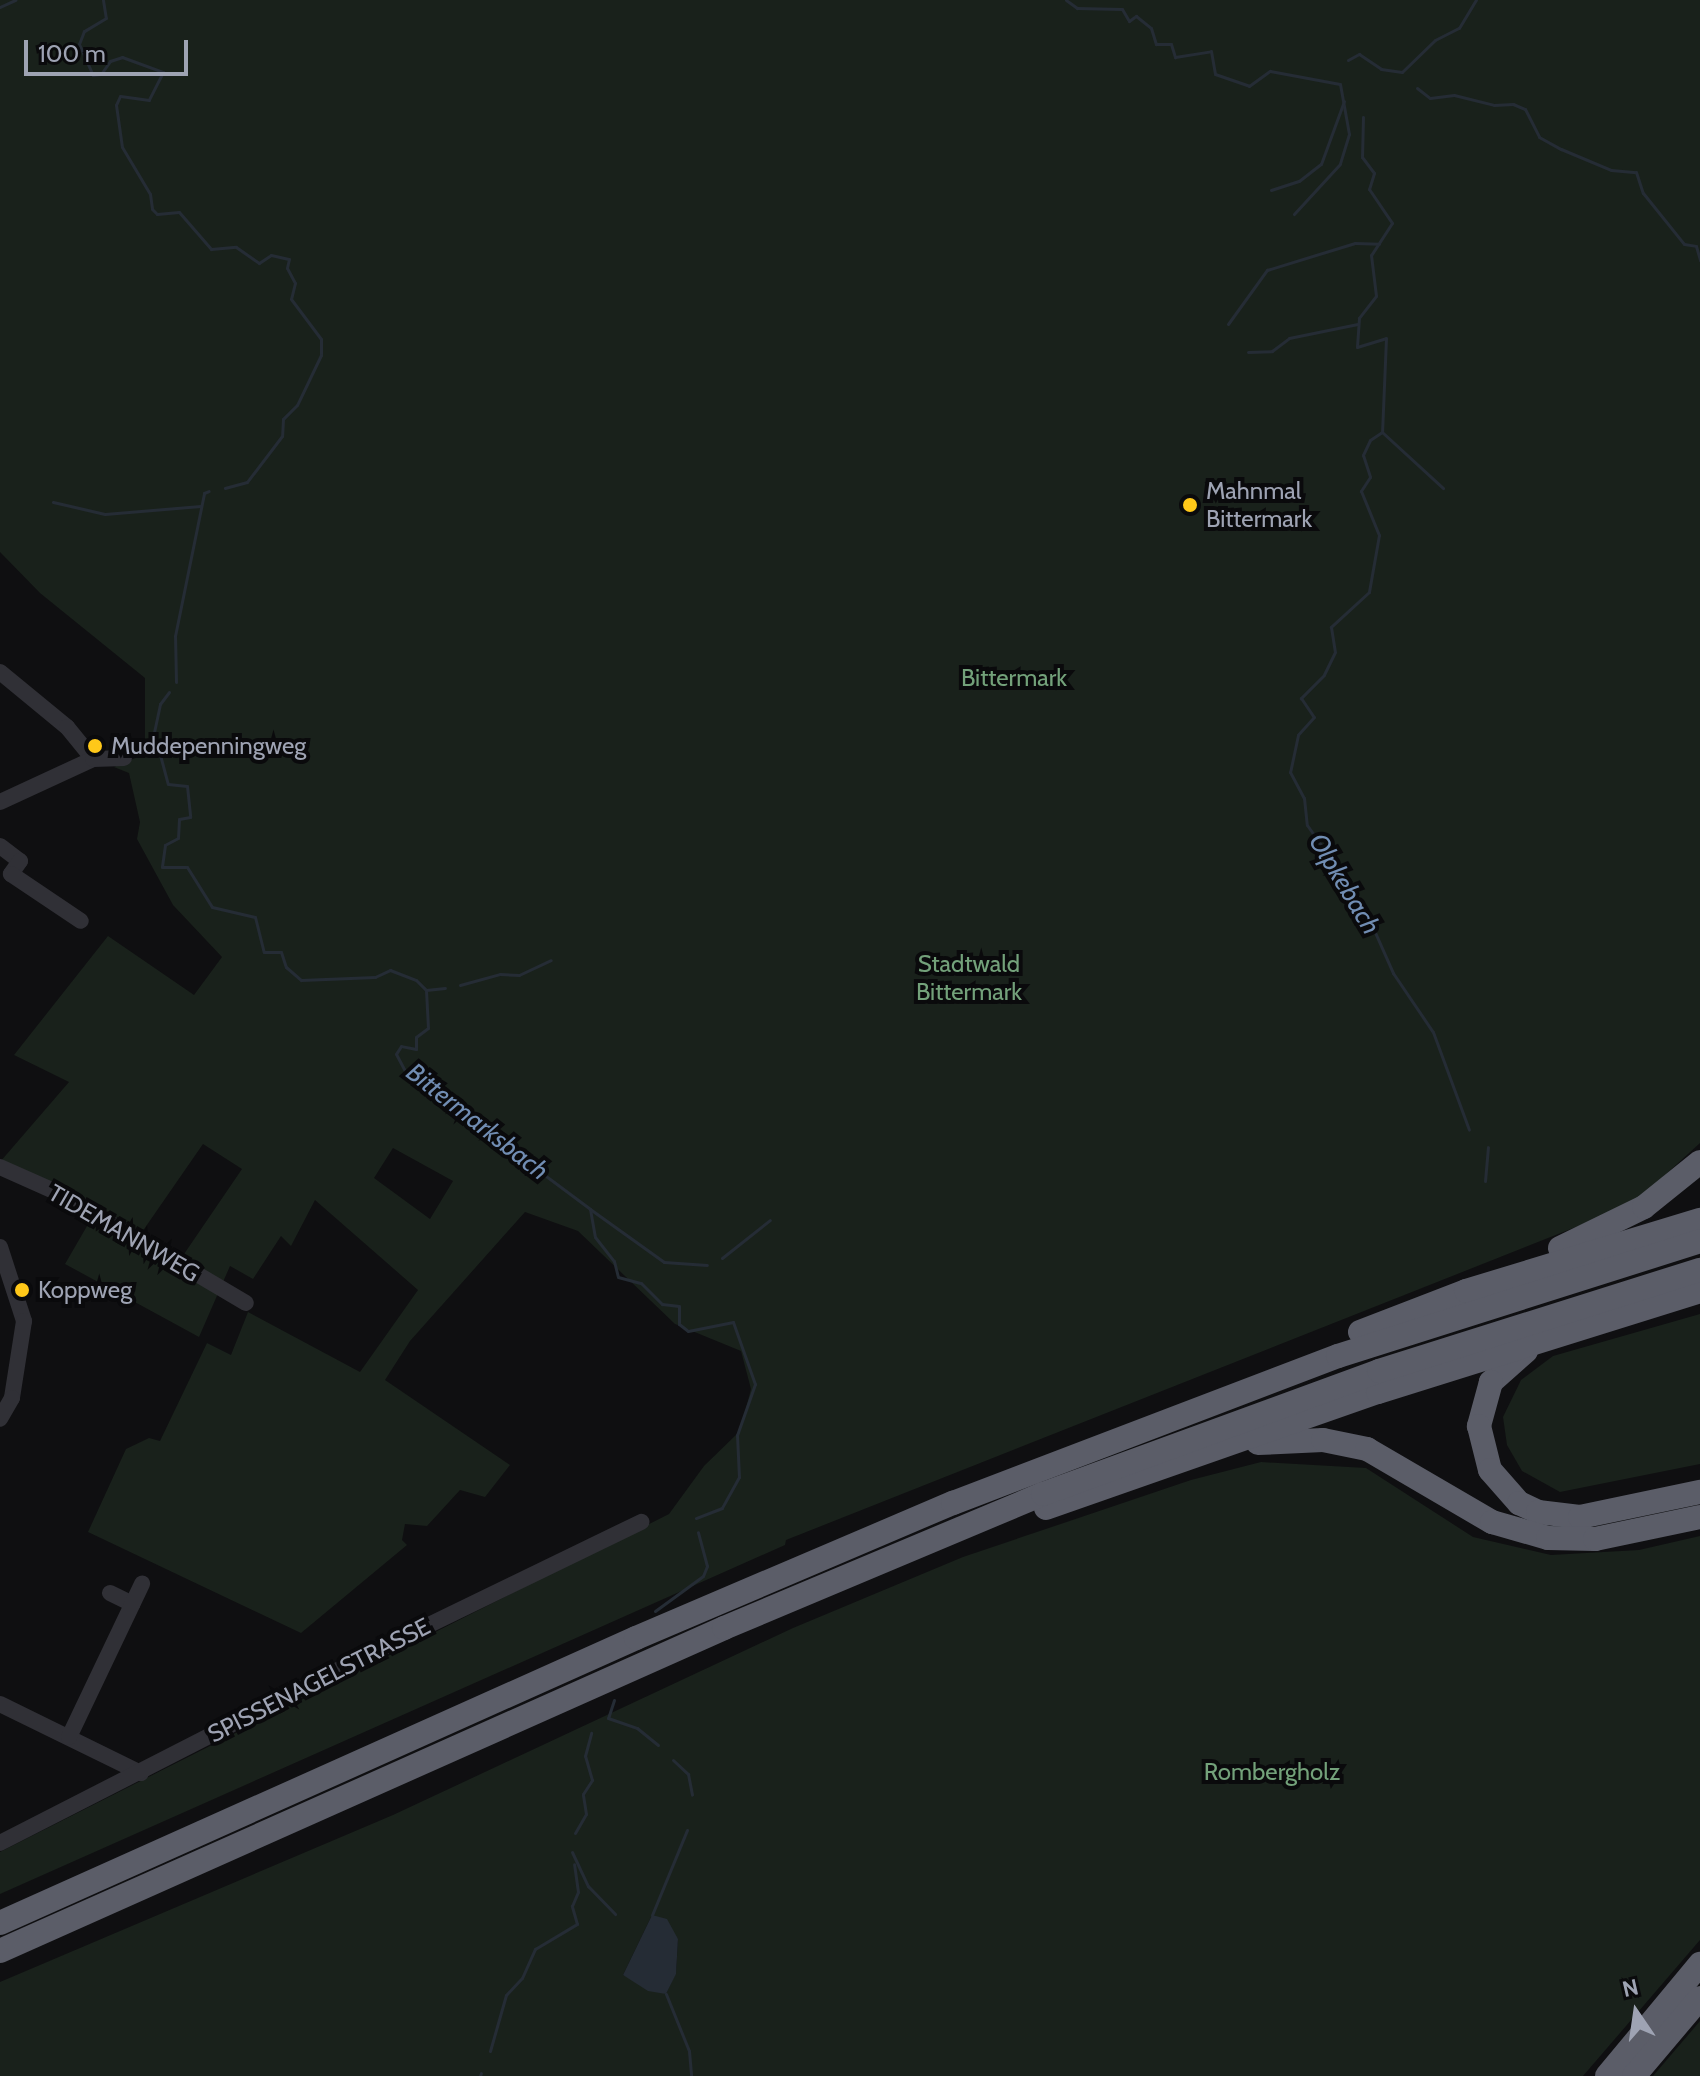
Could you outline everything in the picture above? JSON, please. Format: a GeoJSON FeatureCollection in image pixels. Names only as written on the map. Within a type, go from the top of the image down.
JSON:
{"type":"FeatureCollection","features":[{"type":"Feature","properties":{"kind":"highway"},"geometry":{"type":"LineString","coordinates":[[1248,1387],[1317,1349],[1466,1291],[1623,1219],[1700,1162]]}},
{"type":"Feature","properties":{"kind":"highway"},"geometry":{"type":"LineString","coordinates":[[1466,1291],[1700,1220]]}},
{"type":"Feature","properties":{"kind":"highway"},"geometry":{"type":"LineString","coordinates":[[0,1923],[810,1563],[1096,1446],[1248,1387],[1489,1305],[1700,1241]]}},
{"type":"Feature","properties":{"kind":"highway"},"geometry":{"type":"LineString","coordinates":[[0,1951],[941,1536],[1108,1478],[1424,1356],[1700,1270]]}},
{"type":"Feature","properties":{"kind":"highway"},"geometry":{"type":"LineString","coordinates":[[1197,1456],[1565,1331],[1700,1291]]}},
{"type":"Feature","properties":{"kind":"highway"},"geometry":{"type":"LineString","coordinates":[[1565,1331],[1513,1358],[1484,1397],[1482,1453],[1502,1488],[1538,1512],[1569,1517],[1700,1492]]}},
{"type":"Feature","properties":{"kind":"highway"},"geometry":{"type":"LineString","coordinates":[[1108,1478],[1197,1456],[1277,1441],[1353,1444],[1393,1460],[1492,1522],[1563,1540],[1612,1537],[1700,1517]]}},
{"type":"Feature","properties":{"kind":"highway"},"geometry":{"type":"LineString","coordinates":[[1607,2076],[1700,1964]]}},
{"type":"Feature","properties":{"kind":"highway"},"geometry":{"type":"LineString","coordinates":[[1634,2076],[1700,1998]]}},
{"type":"Feature","properties":{"kind":"street"},"geometry":{"type":"LineString","coordinates":[[0,672],[67,727],[93,759]]}},
{"type":"Feature","properties":{"kind":"street"},"geometry":{"type":"LineString","coordinates":[[0,802],[93,759],[124,758]]}},
{"type":"Feature","properties":{"kind":"street"},"geometry":{"type":"LineString","coordinates":[[0,846],[20,861],[11,874],[81,921]]}},
{"type":"Feature","properties":{"kind":"street","name":"TIDEMANNWEG"},"geometry":{"type":"LineString","coordinates":[[0,1167],[65,1196],[246,1303]]}},
{"type":"Feature","properties":{"kind":"street"},"geometry":{"type":"LineString","coordinates":[[0,1247],[24,1321],[12,1398],[0,1419]]}},
{"type":"Feature","properties":{"kind":"street","name":"SPISSENAGELSTRASSE"},"geometry":{"type":"LineString","coordinates":[[0,1843],[359,1659],[641,1522]]}},
{"type":"Feature","properties":{"kind":"street"},"geometry":{"type":"LineString","coordinates":[[69,1737],[142,1584]]}},
{"type":"Feature","properties":{"kind":"street"},"geometry":{"type":"LineString","coordinates":[[110,1593],[133,1604]]}},
{"type":"Feature","properties":{"kind":"street"},"geometry":{"type":"LineString","coordinates":[[0,1704],[141,1773]]}},
{"type":"Feature","properties":{"kind":"green space","name":"Stadtwald Bittermark"},"geometry":{"type":"Polygon","coordinates":[[[0,0],[1700,0],[1700,1143],[1641,1197],[1581,1225],[786,1540],[785,1545],[0,1894],[0,1852],[669,1514],[704,1466],[740,1431],[751,1389],[741,1351],[675,1324],[578,1231],[525,1212],[410,1341],[385,1380],[510,1465],[485,1497],[460,1490],[427,1526],[405,1524],[402,1540],[407,1545],[301,1633],[88,1532],[126,1449],[149,1438],[160,1441],[207,1343],[231,1355],[248,1312],[360,1372],[418,1290],[315,1200],[291,1246],[281,1236],[253,1279],[230,1266],[199,1337],[65,1264],[94,1214],[0,1162],[69,1082],[14,1055],[108,936],[194,995],[222,957],[173,905],[137,839],[140,822],[129,773],[114,767],[145,754],[145,678],[40,593],[0,552],[0,0]],[[203,1144],[140,1235],[182,1257],[242,1169],[203,1144]],[[393,1148],[374,1178],[430,1219],[453,1181],[393,1148]]]}},
{"type":"Feature","properties":{"kind":"green space"},"geometry":{"type":"Polygon","coordinates":[[[1700,1314],[1700,1464],[1560,1492],[1522,1471],[1507,1445],[1503,1417],[1521,1380],[1553,1356],[1700,1314]]]}},
{"type":"Feature","properties":{"kind":"green space","name":"Rombergholz"},"geometry":{"type":"Polygon","coordinates":[[[1261,1462],[1366,1468],[1473,1537],[1551,1555],[1639,1550],[1700,1536],[1700,1940],[1583,2076],[0,2076],[0,1982],[393,1815],[793,1628],[963,1557],[1191,1480],[1261,1462]],[[652,1915],[623,1975],[666,1994],[676,1973],[678,1939],[652,1915]]]}},
{"type":"Feature","properties":{"kind":"green space"},"geometry":{"type":"Polygon","coordinates":[[[1700,2021],[1700,2076],[1653,2076],[1700,2021]]]}},
{"type":"Feature","properties":{"kind":"shaded area"},"geometry":{"type":"Polygon","coordinates":[[[652,1915],[667,1919],[678,1939],[676,1974],[666,1994],[648,1991],[623,1975],[652,1915]]]}},
{"type":"Feature","properties":{"kind":"waterway"},"geometry":{"type":"LineString","coordinates":[[0,7],[15,0]]}},
{"type":"Feature","properties":{"kind":"waterway","name":"Bittermarksbach"},"geometry":{"type":"LineString","coordinates":[[103,0],[106,18],[84,31],[79,44],[93,75],[101,74],[110,61],[122,57],[163,72],[149,100],[120,96],[116,105],[122,147],[150,194],[152,209],[157,214],[179,212],[211,249],[236,247],[259,263],[271,255],[289,259],[287,268],[295,283],[291,299],[321,339],[321,355],[297,405],[283,419],[282,436],[247,482],[225,488]]}},
{"type":"Feature","properties":{"kind":"waterway","name":"Olpkebach"},"geometry":{"type":"LineString","coordinates":[[1066,0],[1077,8],[1122,9],[1129,21],[1136,16],[1151,28],[1156,44],[1171,44],[1175,57],[1211,51],[1215,74],[1249,86],[1270,71],[1340,84],[1349,134],[1340,164],[1294,214]]}},
{"type":"Feature","properties":{"kind":"waterway"},"geometry":{"type":"LineString","coordinates":[[1348,60],[1359,54],[1381,69],[1402,72],[1435,40],[1459,28],[1476,0]]}},
{"type":"Feature","properties":{"kind":"waterway"},"geometry":{"type":"LineString","coordinates":[[1417,88],[1430,98],[1454,95],[1494,105],[1513,104],[1525,109],[1539,137],[1611,170],[1636,172],[1643,193],[1684,244],[1696,246],[1700,260]]}},
{"type":"Feature","properties":{"kind":"waterway"},"geometry":{"type":"LineString","coordinates":[[1271,190],[1299,181],[1321,164],[1344,101]]}},
{"type":"Feature","properties":{"kind":"waterway","name":"Olpkebach"},"geometry":{"type":"LineString","coordinates":[[1363,117],[1362,157],[1374,173],[1369,189],[1392,223],[1371,255],[1376,296],[1359,318],[1357,347],[1386,338],[1382,432],[1370,440],[1363,455],[1370,477],[1361,491],[1379,535],[1369,592],[1331,627],[1335,652],[1324,675],[1301,698],[1314,717],[1298,735],[1290,772],[1304,798],[1307,825],[1362,903],[1393,973],[1433,1032],[1469,1130]]}},
{"type":"Feature","properties":{"kind":"waterway"},"geometry":{"type":"LineString","coordinates":[[1228,324],[1267,270],[1355,243],[1379,244]]}},
{"type":"Feature","properties":{"kind":"waterway"},"geometry":{"type":"LineString","coordinates":[[1248,352],[1272,351],[1289,338],[1358,324]]}},
{"type":"Feature","properties":{"kind":"waterway"},"geometry":{"type":"LineString","coordinates":[[1382,432],[1443,488]]}},
{"type":"Feature","properties":{"kind":"waterway","name":"Bittermarksbach"},"geometry":{"type":"LineString","coordinates":[[176,682],[175,636],[204,493],[209,491]]}},
{"type":"Feature","properties":{"kind":"waterway"},"geometry":{"type":"LineString","coordinates":[[53,502],[105,514],[201,506]]}},
{"type":"Feature","properties":{"kind":"waterway","name":"Bittermarksbach"},"geometry":{"type":"LineString","coordinates":[[153,737],[160,704],[169,692]]}},
{"type":"Feature","properties":{"kind":"waterway","name":"Bittermarksbach"},"geometry":{"type":"LineString","coordinates":[[159,751],[168,784],[187,786],[190,817],[179,819],[178,838],[165,845],[162,867],[187,867],[212,907],[255,917],[264,952],[281,952],[286,967],[301,980],[375,977],[390,970],[416,980],[426,990],[428,1028],[416,1037],[416,1049],[401,1046],[396,1054],[405,1071],[590,1209],[595,1237],[614,1261],[618,1277],[641,1283],[662,1304],[679,1306],[679,1324],[688,1331],[733,1322],[755,1384],[737,1435],[739,1477],[722,1508],[696,1518]]}},
{"type":"Feature","properties":{"kind":"waterway"},"geometry":{"type":"LineString","coordinates":[[460,985],[500,974],[519,975],[551,960]]}},
{"type":"Feature","properties":{"kind":"waterway"},"geometry":{"type":"LineString","coordinates":[[426,990],[445,988]]}},
{"type":"Feature","properties":{"kind":"waterway","name":"Olpkebach"},"geometry":{"type":"LineString","coordinates":[[1485,1181],[1488,1147]]}},
{"type":"Feature","properties":{"kind":"waterway"},"geometry":{"type":"LineString","coordinates":[[590,1209],[664,1262],[707,1265]]}},
{"type":"Feature","properties":{"kind":"waterway"},"geometry":{"type":"LineString","coordinates":[[722,1258],[770,1220]]}},
{"type":"Feature","properties":{"kind":"waterway","name":"Bittermarksbach"},"geometry":{"type":"LineString","coordinates":[[655,1611],[703,1576],[707,1566],[698,1532]]}},
{"type":"Feature","properties":{"kind":"waterway"},"geometry":{"type":"LineString","coordinates":[[614,1700],[608,1718],[637,1728],[658,1745]]}},
{"type":"Feature","properties":{"kind":"waterway","name":"Bittermarksbach"},"geometry":{"type":"LineString","coordinates":[[575,1833],[586,1814],[583,1794],[592,1780],[585,1756],[591,1733]]}},
{"type":"Feature","properties":{"kind":"waterway"},"geometry":{"type":"LineString","coordinates":[[673,1760],[688,1774],[692,1795]]}},
{"type":"Feature","properties":{"kind":"waterway"},"geometry":{"type":"LineString","coordinates":[[652,1915],[687,1830]]}},
{"type":"Feature","properties":{"kind":"waterway","name":"Bittermarksbach"},"geometry":{"type":"LineString","coordinates":[[572,1852],[588,1886],[615,1914]]}},
{"type":"Feature","properties":{"kind":"waterway"},"geometry":{"type":"LineString","coordinates":[[490,2051],[506,1995],[522,1978],[535,1949],[577,1924],[572,1906],[578,1892],[574,1864]]}},
{"type":"Feature","properties":{"kind":"waterway","name":"Bittermarksbach"},"geometry":{"type":"LineString","coordinates":[[666,1994],[689,2051],[691,2076]]}},
{"type":"Feature","properties":{"kind":"place","name":"Mahnmal Bittermark"},"geometry":{"type":"Point","coordinates":[1190,505]}},
{"type":"Feature","properties":{"kind":"place","name":"Muddepenningweg"},"geometry":{"type":"Point","coordinates":[95,746]}},
{"type":"Feature","properties":{"kind":"place","name":"Koppweg"},"geometry":{"type":"Point","coordinates":[22,1290]}},
{"type":"Feature","properties":{"kind":"park label","name":"Bittermark"},"geometry":{"type":"Point","coordinates":[1014,678]}}]}
